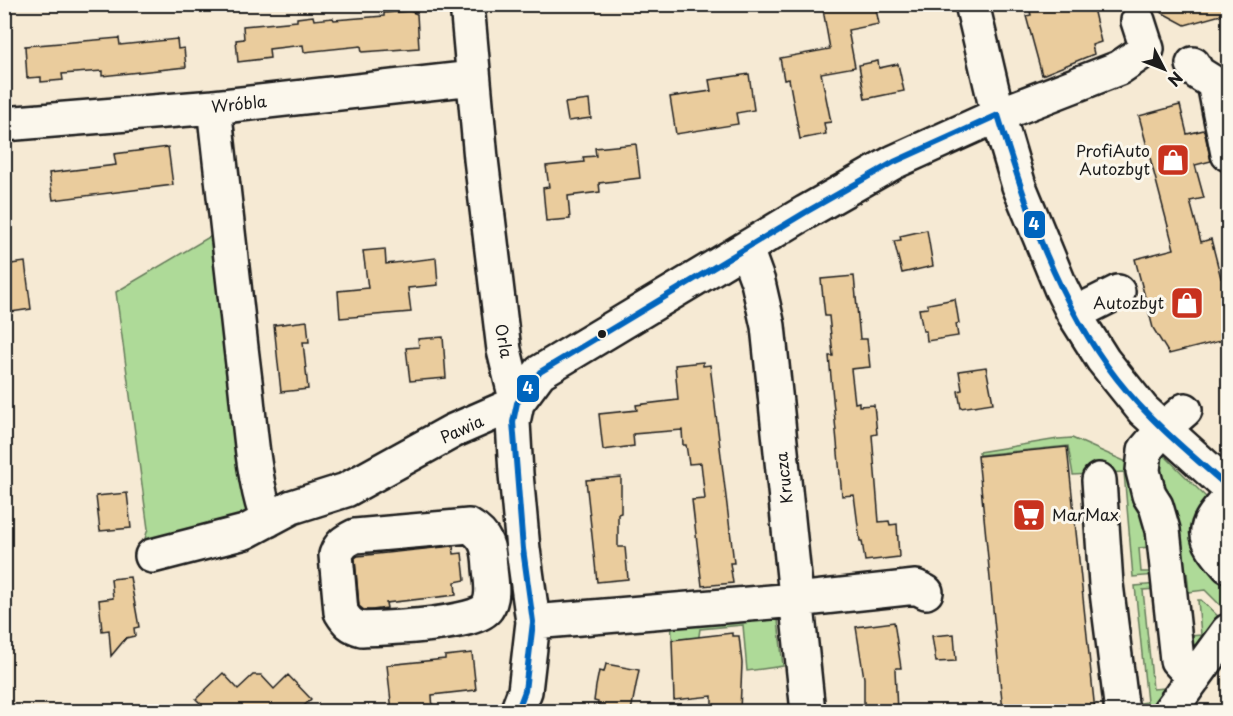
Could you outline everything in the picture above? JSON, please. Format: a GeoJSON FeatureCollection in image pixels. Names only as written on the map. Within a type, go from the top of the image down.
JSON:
{"type":"FeatureCollection","features":[{"type":"Feature","properties":{"kind":"street","name":"Orla"},"geometry":{"type":"LineString","coordinates":[[467,4],[472,78],[504,350],[517,403],[513,422],[516,474],[533,622],[525,691],[517,711]]}},
{"type":"Feature","properties":{"kind":"street"},"geometry":{"type":"LineString","coordinates":[[972,4],[998,115],[1019,186],[1074,314],[1090,342],[1143,410],[1174,420],[1228,488]]}},
{"type":"Feature","properties":{"kind":"street","name":"Pawia"},"geometry":{"type":"LineString","coordinates":[[152,556],[245,532],[292,507],[346,490],[453,431],[517,403],[540,372],[894,162],[998,115],[1119,68],[1147,49],[1138,21]]}},
{"type":"Feature","properties":{"kind":"street"},"geometry":{"type":"LineString","coordinates":[[1193,64],[1198,73],[1214,83],[1228,154]]}},
{"type":"Feature","properties":{"kind":"street","name":"Wróbla"},"geometry":{"type":"LineString","coordinates":[[4,124],[214,107],[472,78]]}},
{"type":"Feature","properties":{"kind":"street"},"geometry":{"type":"LineString","coordinates":[[214,107],[249,416],[261,502],[268,520]]}},
{"type":"Feature","properties":{"kind":"street","name":"Krucza"},"geometry":{"type":"LineString","coordinates":[[746,249],[758,282],[768,326],[808,711]]}},
{"type":"Feature","properties":{"kind":"street"},"geometry":{"type":"LineString","coordinates":[[1074,314],[1118,292]]}},
{"type":"Feature","properties":{"kind":"street"},"geometry":{"type":"LineString","coordinates":[[1174,420],[1145,450],[1143,471],[1149,495],[1156,506],[1163,530],[1177,660],[1194,678]]}},
{"type":"Feature","properties":{"kind":"street"},"geometry":{"type":"LineString","coordinates":[[1099,480],[1106,584],[1122,711]]}},
{"type":"Feature","properties":{"kind":"street"},"geometry":{"type":"LineString","coordinates":[[1228,500],[1212,520],[1208,529],[1208,539],[1214,551],[1228,566]]}},
{"type":"Feature","properties":{"kind":"street"},"geometry":{"type":"LineString","coordinates":[[469,526],[477,530],[486,539],[489,548],[492,597],[487,609],[480,615],[450,622],[362,629],[352,627],[346,620],[341,612],[336,555],[339,546],[345,540],[355,536],[469,526]]}},
{"type":"Feature","properties":{"kind":"street"},"geometry":{"type":"LineString","coordinates":[[533,622],[796,600],[916,587],[926,592]]}},
{"type":"Feature","properties":{"kind":"street"},"geometry":{"type":"LineString","coordinates":[[1169,711],[1228,631]]}},
{"type":"Feature","properties":{"kind":"green space"},"geometry":{"type":"Polygon","coordinates":[[[216,233],[251,518],[143,545],[148,529],[116,292],[216,233]]]}},
{"type":"Feature","properties":{"kind":"green space"},"geometry":{"type":"Polygon","coordinates":[[[1072,438],[1129,463],[1151,547],[1139,548],[1141,572],[1153,572],[1157,575],[1133,577],[1124,472],[1073,475],[1068,446],[979,455],[979,452],[1072,438]]]}},
{"type":"Feature","properties":{"kind":"green space"},"geometry":{"type":"Polygon","coordinates":[[[1160,451],[1207,498],[1221,573],[1228,582],[1228,613],[1205,590],[1189,592],[1187,573],[1179,573],[1152,467],[1160,451]]]}},
{"type":"Feature","properties":{"kind":"green space"},"geometry":{"type":"Polygon","coordinates":[[[1158,584],[1155,589],[1143,590],[1153,689],[1165,688],[1170,693],[1157,711],[1130,711],[1135,704],[1147,702],[1135,586],[1158,584]]]}},
{"type":"Feature","properties":{"kind":"green space"},"geometry":{"type":"Polygon","coordinates":[[[1198,600],[1201,600],[1223,621],[1193,652],[1189,650],[1190,636],[1201,635],[1198,600]]]}},
{"type":"Feature","properties":{"kind":"green space"},"geometry":{"type":"Polygon","coordinates":[[[766,612],[778,620],[783,666],[747,671],[743,625],[700,629],[697,649],[673,650],[671,622],[766,612]]]}},
{"type":"Feature","properties":{"kind":"building"},"geometry":{"type":"Polygon","coordinates":[[[822,4],[875,4],[879,24],[848,30],[855,67],[821,73],[831,122],[824,123],[826,134],[800,139],[789,79],[784,80],[780,58],[830,49],[822,4]]]}},
{"type":"Feature","properties":{"kind":"building"},"geometry":{"type":"Polygon","coordinates":[[[1028,4],[1092,4],[1101,42],[1092,45],[1094,54],[1042,75],[1026,16],[1031,15],[1028,4]]]}},
{"type":"Feature","properties":{"kind":"building"},"geometry":{"type":"Polygon","coordinates":[[[1146,4],[1228,4],[1228,13],[1185,25],[1146,4]]]}},
{"type":"Feature","properties":{"kind":"building"},"geometry":{"type":"Polygon","coordinates":[[[410,11],[417,14],[419,48],[362,52],[361,46],[304,52],[303,45],[269,49],[270,58],[238,62],[236,40],[244,39],[243,26],[297,21],[297,18],[313,16],[314,20],[333,18],[334,20],[384,16],[384,13],[410,11]]]}},
{"type":"Feature","properties":{"kind":"building"},"geometry":{"type":"Polygon","coordinates":[[[119,38],[120,45],[177,39],[178,49],[184,48],[186,67],[102,76],[102,71],[62,74],[63,80],[41,82],[41,77],[27,78],[25,46],[119,38]]]}},
{"type":"Feature","properties":{"kind":"building"},"geometry":{"type":"Polygon","coordinates":[[[878,61],[879,68],[898,64],[904,91],[865,99],[859,65],[878,61]]]}},
{"type":"Feature","properties":{"kind":"building"},"geometry":{"type":"Polygon","coordinates":[[[749,74],[754,110],[736,113],[738,124],[676,134],[670,97],[711,91],[709,80],[749,74]]]}},
{"type":"Feature","properties":{"kind":"building"},"geometry":{"type":"Polygon","coordinates":[[[589,100],[591,118],[568,121],[565,103],[589,100]]]}},
{"type":"Feature","properties":{"kind":"building"},"geometry":{"type":"Polygon","coordinates":[[[1180,105],[1187,134],[1204,130],[1211,161],[1195,165],[1204,198],[1190,201],[1201,242],[1211,239],[1221,278],[1224,277],[1228,295],[1228,339],[1169,354],[1153,328],[1135,259],[1174,249],[1139,116],[1180,105]]]}},
{"type":"Feature","properties":{"kind":"building"},"geometry":{"type":"Polygon","coordinates":[[[636,144],[640,178],[599,183],[600,192],[568,196],[570,219],[546,221],[543,188],[549,187],[546,166],[584,162],[583,157],[596,156],[595,148],[636,144]]]}},
{"type":"Feature","properties":{"kind":"building"},"geometry":{"type":"Polygon","coordinates":[[[168,147],[173,185],[53,200],[49,173],[116,165],[114,154],[168,147]]]}},
{"type":"Feature","properties":{"kind":"building"},"geometry":{"type":"Polygon","coordinates":[[[927,230],[933,266],[902,273],[894,241],[901,240],[900,236],[927,230]]]}},
{"type":"Feature","properties":{"kind":"building"},"geometry":{"type":"Polygon","coordinates":[[[385,249],[386,264],[436,258],[438,285],[408,288],[411,312],[340,318],[338,291],[368,288],[363,251],[385,249]]]}},
{"type":"Feature","properties":{"kind":"building"},"geometry":{"type":"Polygon","coordinates":[[[25,262],[31,309],[4,313],[4,265],[25,262]]]}},
{"type":"Feature","properties":{"kind":"building"},"geometry":{"type":"Polygon","coordinates":[[[854,276],[860,339],[867,339],[870,367],[851,369],[855,403],[859,402],[859,406],[874,405],[877,434],[872,435],[879,522],[889,521],[890,525],[897,524],[899,557],[865,561],[854,495],[842,496],[829,356],[833,356],[829,316],[825,316],[821,279],[854,276]]]}},
{"type":"Feature","properties":{"kind":"building"},"geometry":{"type":"Polygon","coordinates":[[[955,299],[959,323],[956,324],[958,336],[927,341],[919,309],[928,308],[928,304],[955,299]]]}},
{"type":"Feature","properties":{"kind":"building"},"geometry":{"type":"Polygon","coordinates":[[[307,321],[309,342],[303,342],[308,389],[281,392],[274,325],[307,321]]]}},
{"type":"Feature","properties":{"kind":"building"},"geometry":{"type":"Polygon","coordinates":[[[443,337],[446,378],[410,381],[406,348],[419,347],[418,339],[443,337]]]}},
{"type":"Feature","properties":{"kind":"building"},"geometry":{"type":"Polygon","coordinates":[[[703,362],[703,366],[710,365],[734,563],[730,563],[733,583],[702,586],[692,500],[705,499],[701,463],[689,464],[686,445],[683,445],[682,430],[633,434],[634,446],[603,450],[599,414],[637,410],[636,405],[678,400],[675,365],[703,362]]]}},
{"type":"Feature","properties":{"kind":"building"},"geometry":{"type":"Polygon","coordinates":[[[986,367],[993,403],[961,408],[958,391],[962,390],[959,371],[986,367]]]}},
{"type":"Feature","properties":{"kind":"building"},"geometry":{"type":"Polygon","coordinates":[[[1067,447],[1095,711],[1003,711],[978,456],[1067,447]]]}},
{"type":"Feature","properties":{"kind":"building"},"geometry":{"type":"Polygon","coordinates":[[[621,477],[618,547],[625,547],[628,579],[597,582],[586,480],[621,477]]]}},
{"type":"Feature","properties":{"kind":"building"},"geometry":{"type":"Polygon","coordinates":[[[127,493],[131,528],[100,531],[96,496],[127,493]]]}},
{"type":"Feature","properties":{"kind":"building"},"geometry":{"type":"Polygon","coordinates":[[[453,546],[454,554],[462,553],[465,580],[455,582],[456,595],[386,603],[387,608],[372,610],[364,610],[359,606],[355,558],[358,556],[453,546]]]}},
{"type":"Feature","properties":{"kind":"building"},"geometry":{"type":"Polygon","coordinates":[[[130,577],[139,627],[134,628],[135,636],[126,638],[111,656],[109,630],[102,631],[99,600],[113,598],[111,579],[130,577]]]}},
{"type":"Feature","properties":{"kind":"building"},"geometry":{"type":"Polygon","coordinates":[[[894,622],[901,668],[895,670],[897,711],[864,711],[864,678],[856,627],[894,622]]]}},
{"type":"Feature","properties":{"kind":"building"},"geometry":{"type":"Polygon","coordinates":[[[732,633],[732,636],[739,636],[742,663],[740,711],[712,711],[712,696],[674,700],[672,640],[732,633]]]}},
{"type":"Feature","properties":{"kind":"building"},"geometry":{"type":"Polygon","coordinates":[[[954,634],[956,661],[936,662],[932,636],[954,634]]]}},
{"type":"Feature","properties":{"kind":"building"},"geometry":{"type":"Polygon","coordinates":[[[472,653],[476,690],[432,695],[433,711],[392,711],[387,665],[445,659],[445,656],[472,653]]]}},
{"type":"Feature","properties":{"kind":"building"},"geometry":{"type":"Polygon","coordinates":[[[606,664],[639,670],[631,711],[597,709],[598,702],[594,701],[599,671],[604,672],[606,664]]]}},
{"type":"Feature","properties":{"kind":"building"},"geometry":{"type":"Polygon","coordinates":[[[223,673],[238,689],[253,675],[261,675],[274,689],[288,675],[311,699],[299,711],[208,711],[196,699],[223,673]]]}},
{"type":"Feature","properties":{"kind":"transit line","name":"4"},"geometry":{"type":"LineString","coordinates":[[517,712],[525,691],[533,622],[523,549],[513,422],[517,403],[540,372],[806,212],[894,162],[998,115],[1032,219],[1046,253],[1060,286],[1096,349],[1117,379],[1142,408],[1228,487]]}},
{"type":"Feature","properties":{"kind":"place","name":"ProfiAuto Autozbyt"},"geometry":{"type":"Point","coordinates":[1173,160]}},
{"type":"Feature","properties":{"kind":"place","name":"Autozbyt"},"geometry":{"type":"Point","coordinates":[1187,303]}},
{"type":"Feature","properties":{"kind":"place","name":"MarMax"},"geometry":{"type":"Point","coordinates":[1029,515]}}]}
